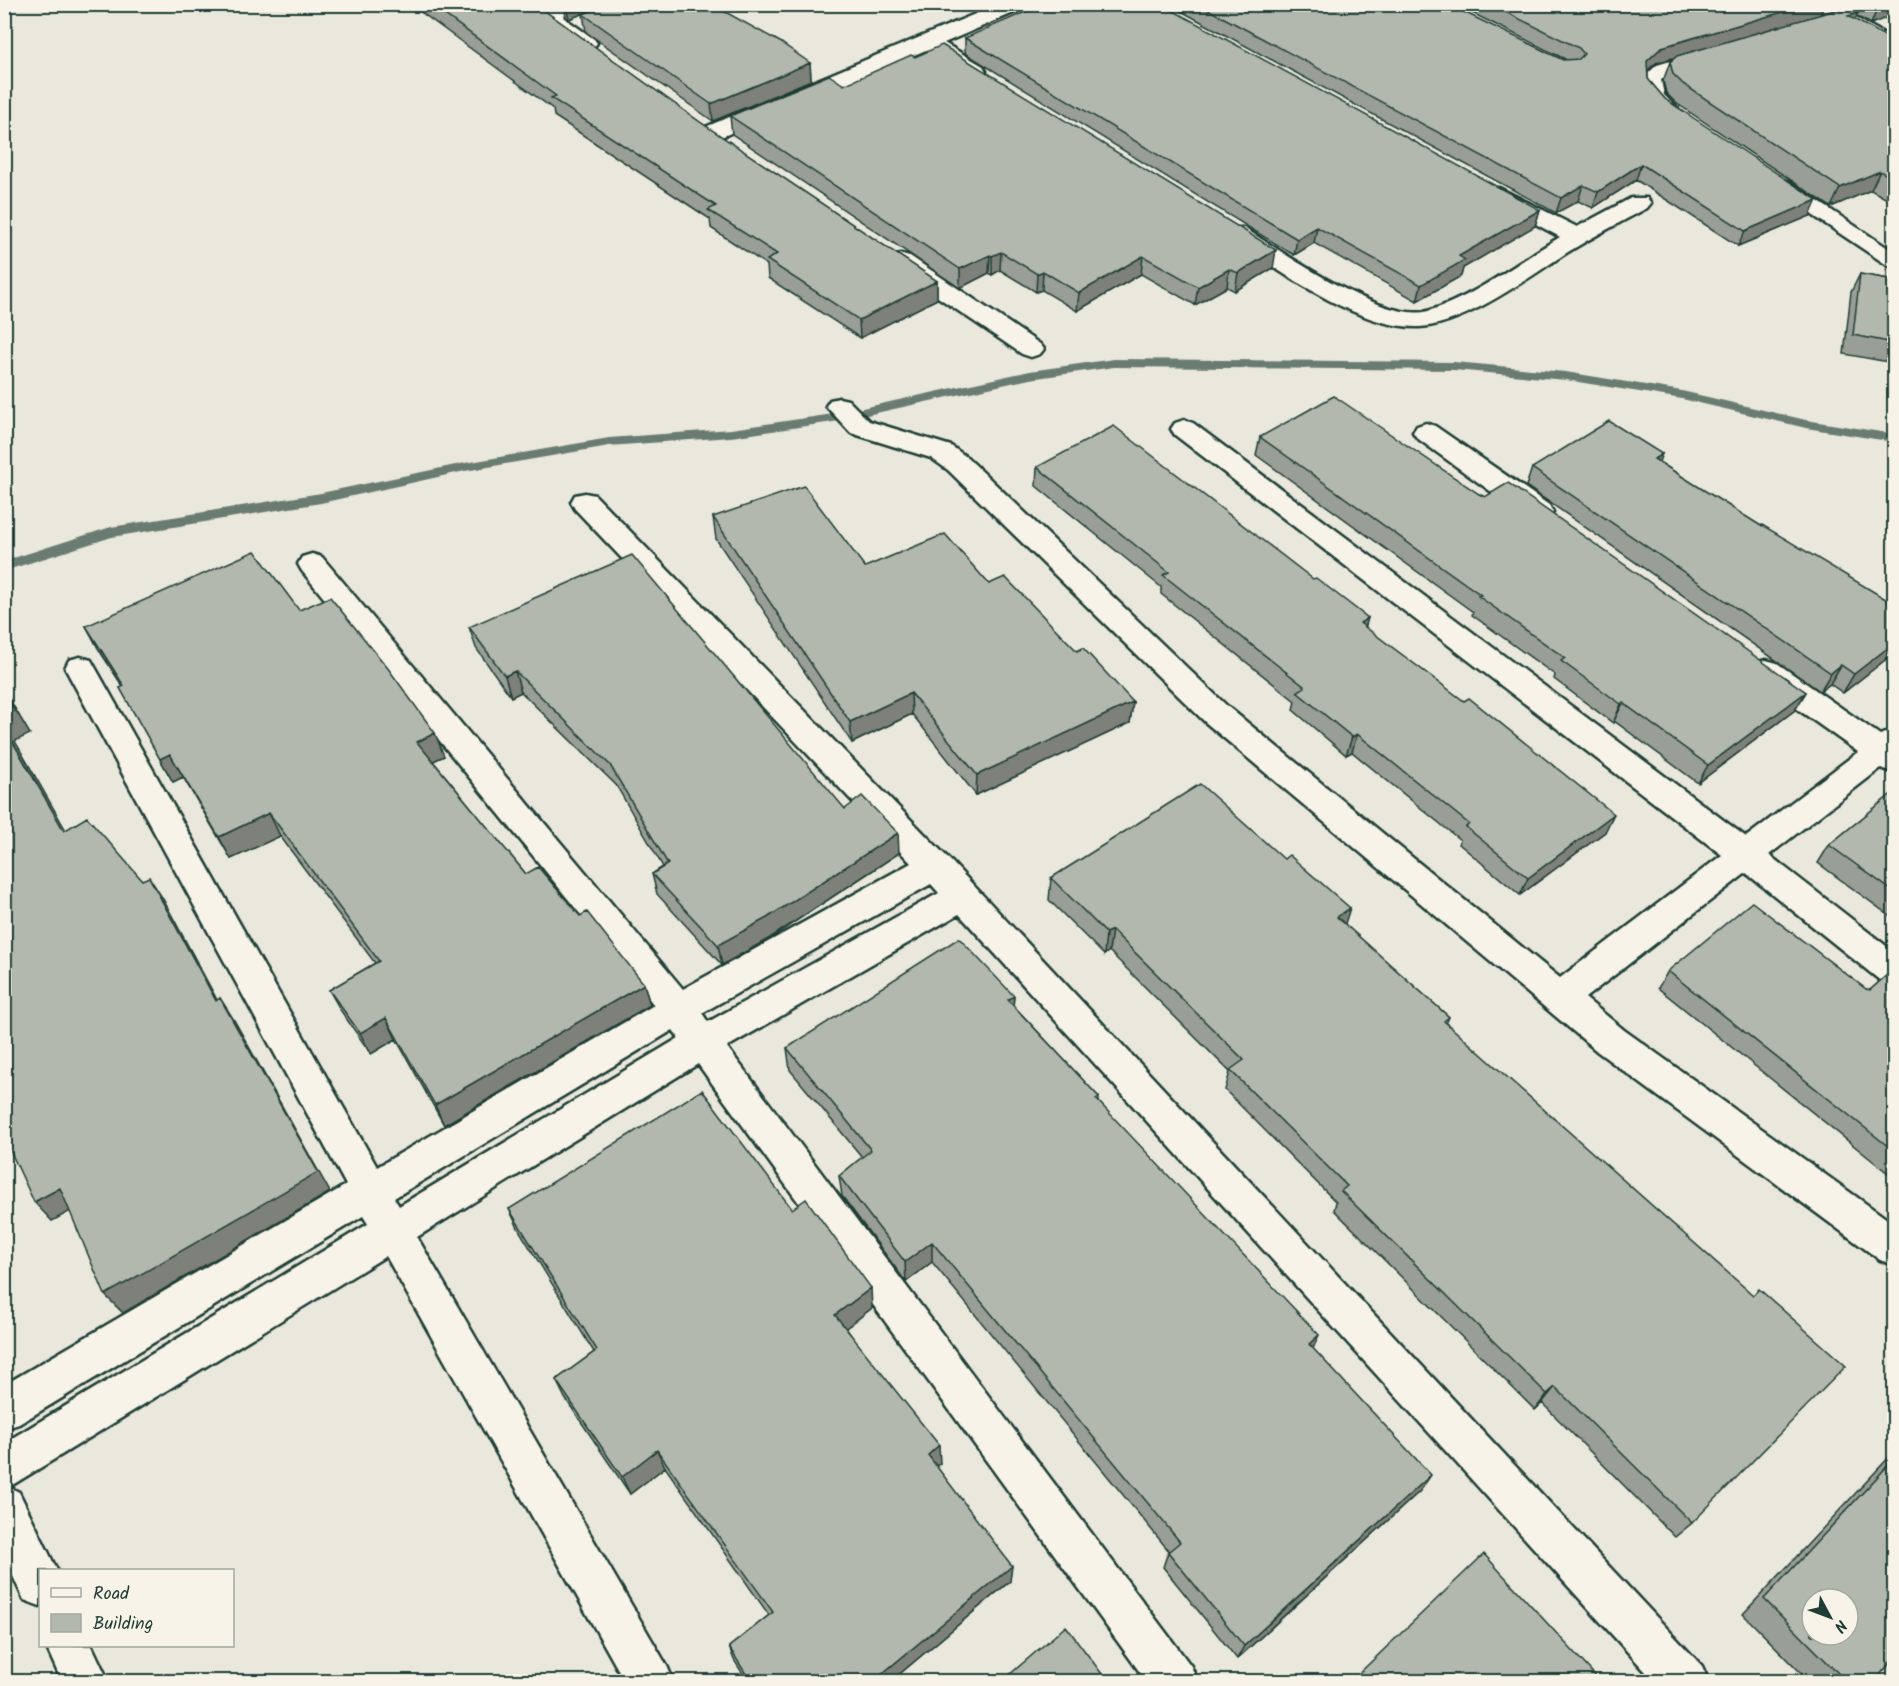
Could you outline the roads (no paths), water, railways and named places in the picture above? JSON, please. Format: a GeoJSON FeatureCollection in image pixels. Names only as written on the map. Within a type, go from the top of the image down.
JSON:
{"type":"FeatureCollection","features":[{"type":"Feature","properties":{"kind":"street"},"geometry":{"type":"LineString","coordinates":[[564,4],[558,7],[553,17],[557,23],[577,25],[606,56]]}},
{"type":"Feature","properties":{"kind":"street"},"geometry":{"type":"LineString","coordinates":[[711,133],[1018,4]]}},
{"type":"Feature","properties":{"kind":"street"},"geometry":{"type":"LineString","coordinates":[[928,42],[988,79]]}},
{"type":"Feature","properties":{"kind":"street"},"geometry":{"type":"LineString","coordinates":[[692,119],[731,146]]}},
{"type":"Feature","properties":{"kind":"street"},"geometry":{"type":"LineString","coordinates":[[1482,186],[1577,237]]}},
{"type":"Feature","properties":{"kind":"street"},"geometry":{"type":"LineString","coordinates":[[1219,222],[1300,272],[1362,305],[1393,316],[1420,321],[1448,315],[1577,237],[1639,203]]}},
{"type":"Feature","properties":{"kind":"street"},"geometry":{"type":"LineString","coordinates":[[885,251],[1031,349]]}},
{"type":"Feature","properties":{"kind":"street"},"geometry":{"type":"LineString","coordinates":[[846,414],[874,434],[941,452],[958,464],[1216,714],[1611,1041],[1894,1247]]}},
{"type":"Feature","properties":{"kind":"street"},"geometry":{"type":"LineString","coordinates":[[1184,429],[1746,855],[1894,972]]}},
{"type":"Feature","properties":{"kind":"street"},"geometry":{"type":"LineString","coordinates":[[1426,432],[1562,528]]}},
{"type":"Feature","properties":{"kind":"street"},"geometry":{"type":"LineString","coordinates":[[585,502],[935,866],[1686,1682]]}},
{"type":"Feature","properties":{"kind":"street"},"geometry":{"type":"LineString","coordinates":[[312,564],[678,1009],[1175,1682]]}},
{"type":"Feature","properties":{"kind":"street"},"geometry":{"type":"LineString","coordinates":[[1559,998],[1746,855],[1890,751],[1746,656]]}},
{"type":"Feature","properties":{"kind":"street"},"geometry":{"type":"LineString","coordinates":[[80,668],[370,1192],[651,1682]]}},
{"type":"Feature","properties":{"kind":"street"},"geometry":{"type":"LineString","coordinates":[[4,1409],[678,1009],[935,866]]}},
{"type":"Feature","properties":{"kind":"street"},"geometry":{"type":"LineString","coordinates":[[4,1468],[702,1044],[962,896]]}},
{"type":"Feature","properties":{"kind":"street"},"geometry":{"type":"LineString","coordinates":[[4,1507],[39,1582]]}},
{"type":"Feature","properties":{"kind":"street"},"geometry":{"type":"LineString","coordinates":[[69,1647],[86,1682]]}},
{"type":"Feature","properties":{"kind":"lane"},"geometry":{"type":"LineString","coordinates":[[1816,4],[1894,46]]}},
{"type":"Feature","properties":{"kind":"lane"},"geometry":{"type":"LineString","coordinates":[[1818,24],[1840,17]]}},
{"type":"Feature","properties":{"kind":"lane"},"geometry":{"type":"LineString","coordinates":[[1688,122],[1656,98],[1650,86],[1652,78],[1663,69],[1718,52]]}},
{"type":"Feature","properties":{"kind":"lane"},"geometry":{"type":"LineString","coordinates":[[1766,175],[1894,261]]}},
{"type":"Feature","properties":{"kind":"waterway"},"geometry":{"type":"LineString","coordinates":[[4,566],[111,532],[321,498],[465,467],[609,442],[731,433],[840,417],[1030,375],[1114,363],[1454,366],[1566,376],[1682,395],[1806,424],[1894,438]]}}]}
